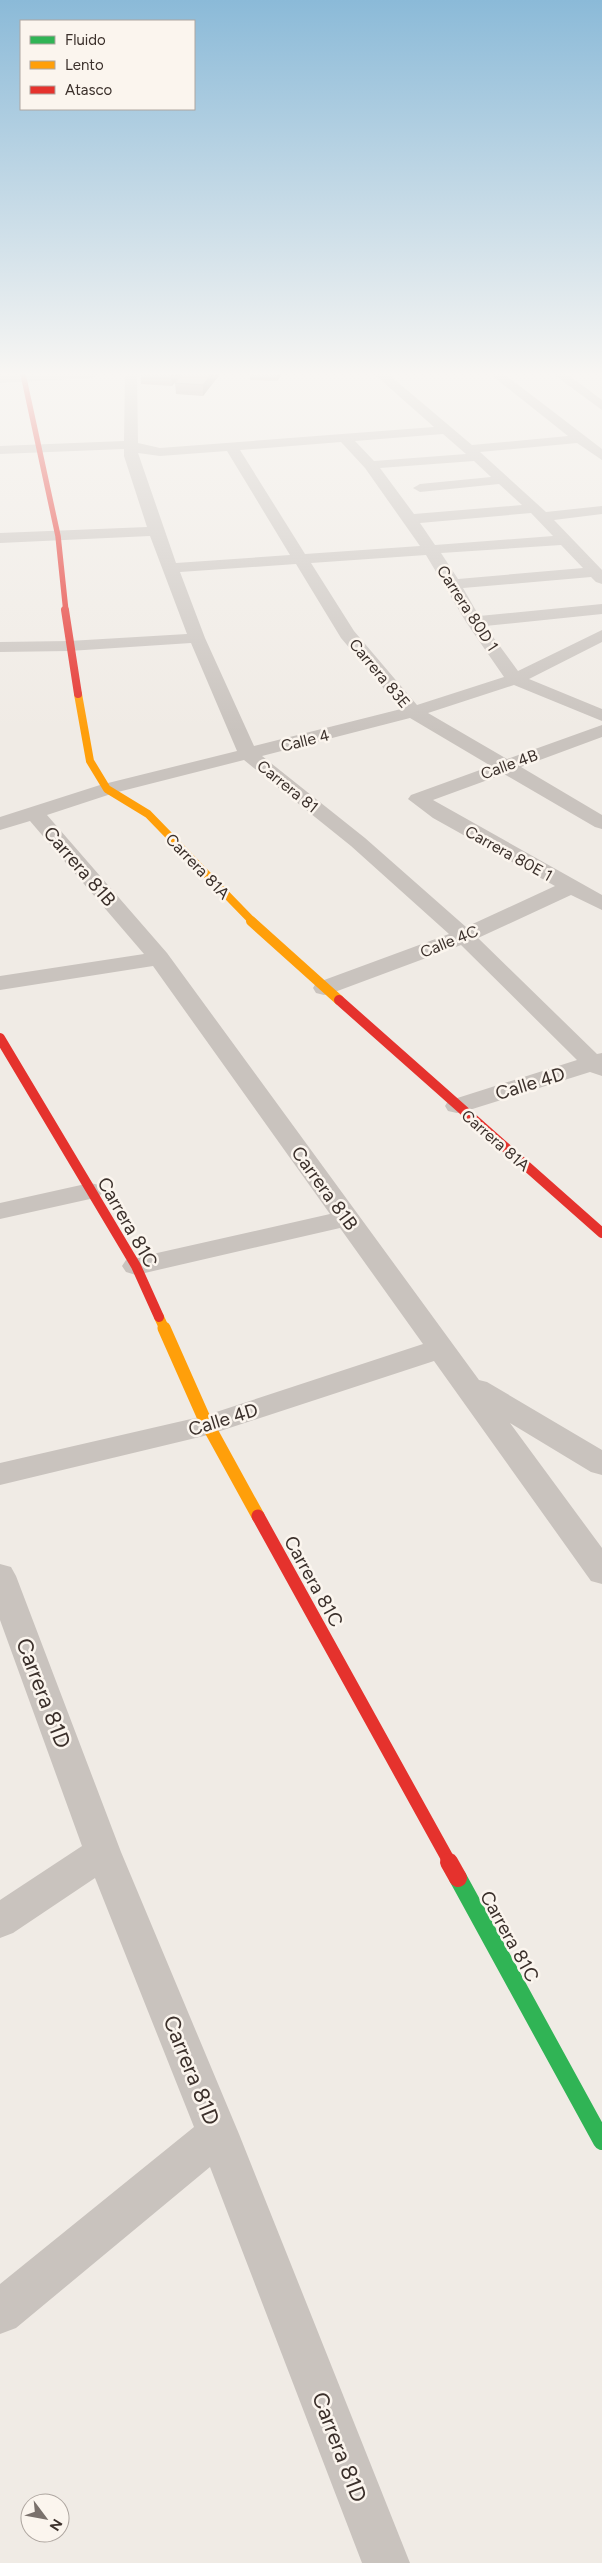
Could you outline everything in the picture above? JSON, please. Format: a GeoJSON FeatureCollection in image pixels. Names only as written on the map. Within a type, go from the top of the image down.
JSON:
{"type":"FeatureCollection","features":[{"type":"Feature","properties":{"kind":"street","name":"Carrera 81A"},"geometry":{"type":"LineString","coordinates":[[48,494],[58,536],[69,646],[90,761],[107,790],[148,814],[263,933],[602,1233]]}},
{"type":"Feature","properties":{"kind":"street","name":"Carrera 81"},"geometry":{"type":"LineString","coordinates":[[145,494],[156,531],[196,638],[248,754],[358,842],[464,936],[599,1064]]}},
{"type":"Feature","properties":{"kind":"street","name":"Carrera 83E"},"geometry":{"type":"LineString","coordinates":[[261,494],[347,634],[412,712],[602,823]]}},
{"type":"Feature","properties":{"kind":"street","name":"Carrera 80D 1"},"geometry":{"type":"LineString","coordinates":[[391,494],[453,584],[474,622],[515,679]]}},
{"type":"Feature","properties":{"kind":"street"},"geometry":{"type":"LineString","coordinates":[[515,494],[565,540],[598,576]]}},
{"type":"Feature","properties":{"kind":"street"},"geometry":{"type":"LineString","coordinates":[[410,519],[602,510]]}},
{"type":"Feature","properties":{"kind":"street"},"geometry":{"type":"LineString","coordinates":[[0,538],[156,531]]}},
{"type":"Feature","properties":{"kind":"street"},"geometry":{"type":"LineString","coordinates":[[170,568],[565,540]]}},
{"type":"Feature","properties":{"kind":"street"},"geometry":{"type":"LineString","coordinates":[[453,584],[598,576]]}},
{"type":"Feature","properties":{"kind":"street"},"geometry":{"type":"LineString","coordinates":[[474,622],[602,609]]}},
{"type":"Feature","properties":{"kind":"street"},"geometry":{"type":"LineString","coordinates":[[0,647],[69,646],[196,638]]}},
{"type":"Feature","properties":{"kind":"street","name":"Calle 4"},"geometry":{"type":"LineString","coordinates":[[0,824],[107,790],[412,712],[515,679],[600,638]]}},
{"type":"Feature","properties":{"kind":"street"},"geometry":{"type":"LineString","coordinates":[[515,679],[602,716]]}},
{"type":"Feature","properties":{"kind":"street","name":"Calle 4B"},"geometry":{"type":"LineString","coordinates":[[418,799],[602,731]]}},
{"type":"Feature","properties":{"kind":"street","name":"Carrera 80E 1"},"geometry":{"type":"LineString","coordinates":[[418,799],[440,814],[602,904]]}},
{"type":"Feature","properties":{"kind":"street","name":"Carrera 81B"},"geometry":{"type":"LineString","coordinates":[[36,814],[159,958],[602,1572]]}},
{"type":"Feature","properties":{"kind":"street","name":"Calle 4C"},"geometry":{"type":"LineString","coordinates":[[324,988],[464,936],[570,887]]}},
{"type":"Feature","properties":{"kind":"street"},"geometry":{"type":"LineString","coordinates":[[0,983],[159,958]]}},
{"type":"Feature","properties":{"kind":"street","name":"Carrera 81C"},"geometry":{"type":"LineString","coordinates":[[0,1038],[136,1266],[208,1425],[602,2141]]}},
{"type":"Feature","properties":{"kind":"street","name":"Calle 4D"},"geometry":{"type":"LineString","coordinates":[[457,1106],[599,1064]]}},
{"type":"Feature","properties":{"kind":"street"},"geometry":{"type":"LineString","coordinates":[[0,1211],[90,1191]]}},
{"type":"Feature","properties":{"kind":"street"},"geometry":{"type":"LineString","coordinates":[[136,1266],[347,1218]]}},
{"type":"Feature","properties":{"kind":"street","name":"Calle 4D"},"geometry":{"type":"LineString","coordinates":[[0,1474],[208,1425],[442,1348]]}},
{"type":"Feature","properties":{"kind":"street"},"geometry":{"type":"LineString","coordinates":[[467,1383],[602,1464]]}},
{"type":"Feature","properties":{"kind":"street","name":"Carrera 81D"},"geometry":{"type":"LineString","coordinates":[[0,1576],[103,1852],[218,2134],[386,2563]]}},
{"type":"Feature","properties":{"kind":"street"},"geometry":{"type":"LineString","coordinates":[[0,1921],[103,1852]]}},
{"type":"Feature","properties":{"kind":"street"},"geometry":{"type":"LineString","coordinates":[[0,2312],[218,2134]]}},
{"type":"Feature","properties":{"kind":"traffic: fast"},"geometry":{"type":"LineString","coordinates":[[458,1878],[602,2141]]}},
{"type":"Feature","properties":{"kind":"traffic: slow"},"geometry":{"type":"LineString","coordinates":[[78,694],[90,761],[107,789],[148,814],[263,933],[339,1000]]}},
{"type":"Feature","properties":{"kind":"traffic: slow"},"geometry":{"type":"LineString","coordinates":[[159,1317],[203,1416],[258,1516]]}},
{"type":"Feature","properties":{"kind":"traffic: jam"},"geometry":{"type":"LineString","coordinates":[[49,494],[58,536],[69,646],[78,694]]}},
{"type":"Feature","properties":{"kind":"traffic: jam"},"geometry":{"type":"LineString","coordinates":[[339,1000],[602,1233]]}},
{"type":"Feature","properties":{"kind":"traffic: jam"},"geometry":{"type":"LineString","coordinates":[[0,1038],[136,1266],[159,1317]]}},
{"type":"Feature","properties":{"kind":"traffic: jam"},"geometry":{"type":"LineString","coordinates":[[258,1516],[458,1878]]}}]}
